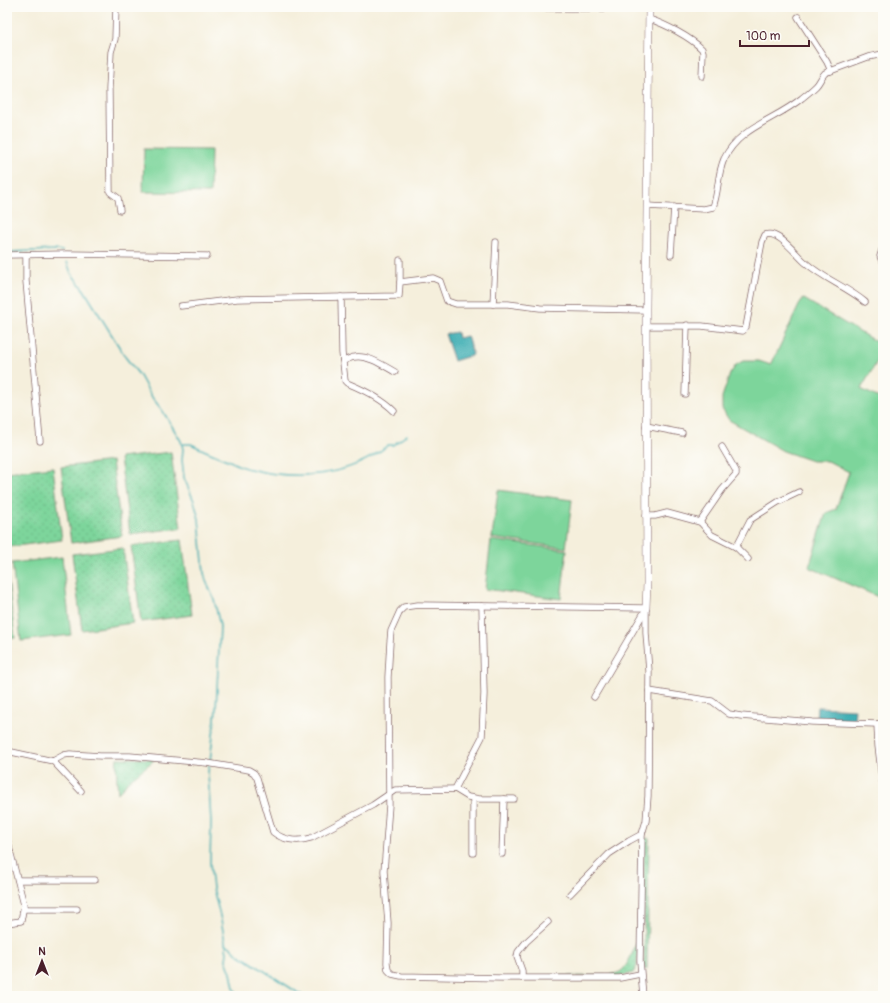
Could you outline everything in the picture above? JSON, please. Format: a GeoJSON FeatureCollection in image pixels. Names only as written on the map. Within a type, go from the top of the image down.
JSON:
{"type":"FeatureCollection","features":[{"type":"Feature","properties":{"kind":"street"},"geometry":{"type":"LineString","coordinates":[[116,7],[115,39],[111,52],[109,89],[110,192],[118,198],[120,210]]}},
{"type":"Feature","properties":{"kind":"street"},"geometry":{"type":"LineString","coordinates":[[530,7],[632,7]]}},
{"type":"Feature","properties":{"kind":"street"},"geometry":{"type":"LineString","coordinates":[[643,996],[640,974],[642,834],[646,821],[648,796],[649,691],[646,633],[646,310],[649,7]]}},
{"type":"Feature","properties":{"kind":"street"},"geometry":{"type":"LineString","coordinates":[[798,17],[827,62],[831,71]]}},
{"type":"Feature","properties":{"kind":"street"},"geometry":{"type":"LineString","coordinates":[[649,18],[673,28],[702,49],[702,76]]}},
{"type":"Feature","properties":{"kind":"street"},"geometry":{"type":"LineString","coordinates":[[647,206],[674,206],[704,209],[713,207],[720,167],[730,148],[735,142],[763,122],[797,102],[816,85],[821,76],[825,73],[868,57],[883,54]]}},
{"type":"Feature","properties":{"kind":"street"},"geometry":{"type":"LineString","coordinates":[[672,255],[674,206]]}},
{"type":"Feature","properties":{"kind":"street"},"geometry":{"type":"LineString","coordinates":[[646,326],[687,325],[743,331],[746,327],[762,242],[765,235],[768,234],[773,234],[786,243],[805,263],[817,272],[865,302]]}},
{"type":"Feature","properties":{"kind":"street"},"geometry":{"type":"LineString","coordinates":[[493,304],[496,242]]}},
{"type":"Feature","properties":{"kind":"street"},"geometry":{"type":"LineString","coordinates":[[883,247],[880,256],[883,260]]}},
{"type":"Feature","properties":{"kind":"street"},"geometry":{"type":"LineString","coordinates":[[7,255],[66,254],[207,256]]}},
{"type":"Feature","properties":{"kind":"street"},"geometry":{"type":"LineString","coordinates":[[26,255],[26,281],[40,441]]}},
{"type":"Feature","properties":{"kind":"street"},"geometry":{"type":"LineString","coordinates":[[181,306],[242,299],[399,296],[400,260]]}},
{"type":"Feature","properties":{"kind":"street"},"geometry":{"type":"LineString","coordinates":[[400,282],[432,278],[437,279],[442,284],[445,297],[451,303],[456,304],[508,304],[540,308],[646,310]]}},
{"type":"Feature","properties":{"kind":"street"},"geometry":{"type":"LineString","coordinates":[[341,297],[344,379],[347,383],[375,396],[394,411]]}},
{"type":"Feature","properties":{"kind":"street"},"geometry":{"type":"LineString","coordinates":[[685,394],[687,325]]}},
{"type":"Feature","properties":{"kind":"street"},"geometry":{"type":"LineString","coordinates":[[343,361],[359,357],[374,361],[395,372]]}},
{"type":"Feature","properties":{"kind":"street"},"geometry":{"type":"LineString","coordinates":[[646,426],[682,433]]}},
{"type":"Feature","properties":{"kind":"street"},"geometry":{"type":"LineString","coordinates":[[700,522],[722,490],[736,474],[736,471],[722,448]]}},
{"type":"Feature","properties":{"kind":"street"},"geometry":{"type":"LineString","coordinates":[[736,547],[750,520],[778,502],[799,492]]}},
{"type":"Feature","properties":{"kind":"street"},"geometry":{"type":"LineString","coordinates":[[646,516],[655,516],[667,513],[700,522],[712,535],[736,547],[748,559]]}},
{"type":"Feature","properties":{"kind":"street"},"geometry":{"type":"LineString","coordinates":[[640,974],[620,978],[522,978],[400,976],[392,974],[388,970],[388,923],[384,871],[389,805],[388,677],[390,642],[391,631],[400,610],[409,606],[646,608]]}},
{"type":"Feature","properties":{"kind":"street"},"geometry":{"type":"LineString","coordinates":[[455,789],[482,737],[484,694],[482,606]]}},
{"type":"Feature","properties":{"kind":"street"},"geometry":{"type":"LineString","coordinates":[[594,697],[646,608]]}},
{"type":"Feature","properties":{"kind":"street"},"geometry":{"type":"LineString","coordinates":[[649,691],[712,701],[729,714],[741,716],[812,722],[880,723],[878,746],[883,787]]}},
{"type":"Feature","properties":{"kind":"street"},"geometry":{"type":"LineString","coordinates":[[7,751],[53,761],[81,791]]}},
{"type":"Feature","properties":{"kind":"street"},"geometry":{"type":"LineString","coordinates":[[53,761],[64,755],[70,754],[152,757],[249,770],[258,778],[261,794],[266,803],[273,832],[277,835],[295,840],[311,838],[374,806],[389,793],[395,790],[455,789],[468,798],[514,799]]}},
{"type":"Feature","properties":{"kind":"street"},"geometry":{"type":"LineString","coordinates":[[473,798],[473,853]]}},
{"type":"Feature","properties":{"kind":"street"},"geometry":{"type":"LineString","coordinates":[[502,854],[504,799]]}},
{"type":"Feature","properties":{"kind":"street"},"geometry":{"type":"LineString","coordinates":[[570,894],[609,854],[628,841],[642,834]]}},
{"type":"Feature","properties":{"kind":"street"},"geometry":{"type":"LineString","coordinates":[[7,839],[24,905],[21,922],[7,923]]}},
{"type":"Feature","properties":{"kind":"street"},"geometry":{"type":"LineString","coordinates":[[18,880],[95,880]]}},
{"type":"Feature","properties":{"kind":"street"},"geometry":{"type":"LineString","coordinates":[[24,909],[77,909]]}},
{"type":"Feature","properties":{"kind":"street"},"geometry":{"type":"LineString","coordinates":[[522,978],[522,971],[517,957],[518,952],[526,942],[548,922]]}},
{"type":"Feature","properties":{"kind":"green space"},"geometry":{"type":"Polygon","coordinates":[[[144,149],[211,150],[210,193],[143,192],[144,149]]]}},
{"type":"Feature","properties":{"kind":"green space"},"geometry":{"type":"Polygon","coordinates":[[[804,299],[883,346],[883,355],[878,360],[861,389],[883,400],[883,599],[809,567],[826,513],[836,509],[849,472],[828,461],[812,461],[783,451],[729,420],[722,409],[722,397],[730,374],[736,365],[743,361],[759,361],[771,365],[801,301],[804,299]]]}},
{"type":"Feature","properties":{"kind":"green space"},"geometry":{"type":"Polygon","coordinates":[[[171,452],[181,528],[130,534],[120,458],[171,452]]]}},
{"type":"Feature","properties":{"kind":"green space"},"geometry":{"type":"Polygon","coordinates":[[[112,461],[122,536],[71,543],[61,467],[112,461]]]}},
{"type":"Feature","properties":{"kind":"green space"},"geometry":{"type":"Polygon","coordinates":[[[53,467],[62,540],[9,547],[7,531],[7,472],[53,467]]]}},
{"type":"Feature","properties":{"kind":"green space"},"geometry":{"type":"Polygon","coordinates":[[[498,490],[572,500],[566,548],[492,538],[498,490]]]}},
{"type":"Feature","properties":{"kind":"green space"},"geometry":{"type":"Polygon","coordinates":[[[182,540],[192,615],[141,622],[131,546],[182,540]]]}},
{"type":"Feature","properties":{"kind":"green space"},"geometry":{"type":"Polygon","coordinates":[[[491,540],[567,550],[561,599],[485,589],[491,540]]]}},
{"type":"Feature","properties":{"kind":"green space"},"geometry":{"type":"Polygon","coordinates":[[[123,548],[133,623],[82,630],[72,554],[123,548]]]}},
{"type":"Feature","properties":{"kind":"green space"},"geometry":{"type":"Polygon","coordinates":[[[62,557],[71,635],[21,641],[12,563],[62,557]]]}},
{"type":"Feature","properties":{"kind":"green space"},"geometry":{"type":"Polygon","coordinates":[[[7,572],[15,638],[7,639],[7,572]]]}},
{"type":"Feature","properties":{"kind":"green space"},"geometry":{"type":"Polygon","coordinates":[[[117,758],[153,759],[153,761],[127,782],[118,793],[117,758]]]}},
{"type":"Feature","properties":{"kind":"green space"},"geometry":{"type":"Polygon","coordinates":[[[649,838],[647,969],[644,970],[644,842],[645,839],[649,838]]]}},
{"type":"Feature","properties":{"kind":"green space"},"geometry":{"type":"Polygon","coordinates":[[[637,941],[637,966],[633,973],[618,977],[550,976],[599,976],[609,975],[621,971],[624,969],[637,941]]]}},
{"type":"Feature","properties":{"kind":"water"},"geometry":{"type":"Polygon","coordinates":[[[457,332],[458,338],[467,336],[473,355],[454,361],[445,334],[457,332]]]}},
{"type":"Feature","properties":{"kind":"water"},"geometry":{"type":"Polygon","coordinates":[[[817,707],[855,709],[854,721],[816,720],[817,707]]]}},
{"type":"Feature","properties":{"kind":"waterway"},"geometry":{"type":"LineString","coordinates":[[7,252],[62,251]]}},
{"type":"Feature","properties":{"kind":"waterway"},"geometry":{"type":"LineString","coordinates":[[67,262],[71,273],[84,290],[126,358],[140,376],[151,396],[162,410],[181,441],[183,449],[182,460],[184,478],[194,501],[199,519],[204,573],[214,599],[220,626],[216,710],[210,761]]}},
{"type":"Feature","properties":{"kind":"waterway"},"geometry":{"type":"LineString","coordinates":[[182,444],[191,444],[247,468],[268,473],[304,475],[322,474],[357,464],[373,456],[388,445],[393,445],[407,435]]}},
{"type":"Feature","properties":{"kind":"waterway"},"geometry":{"type":"LineString","coordinates":[[209,765],[208,773],[211,822],[210,863],[213,888],[227,953],[226,960],[231,973],[234,988],[239,996]]}},
{"type":"Feature","properties":{"kind":"waterway"},"geometry":{"type":"LineString","coordinates":[[225,944],[303,996]]}}]}
